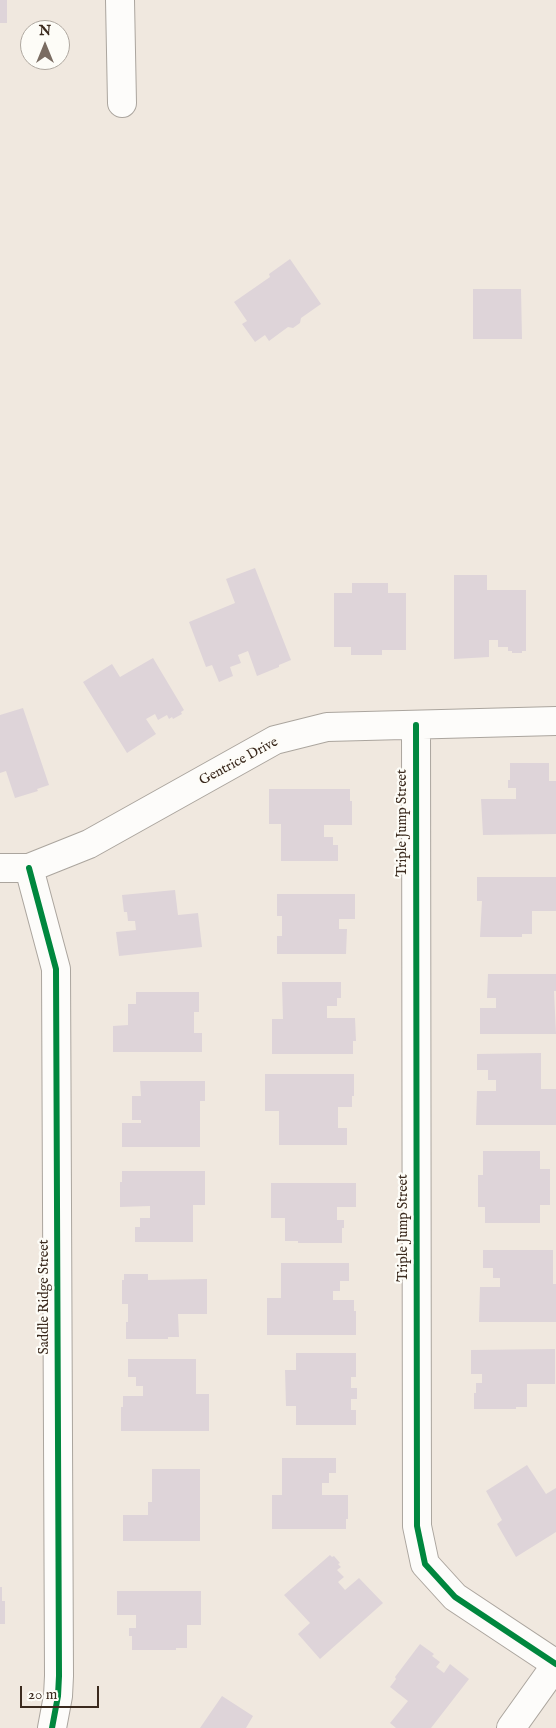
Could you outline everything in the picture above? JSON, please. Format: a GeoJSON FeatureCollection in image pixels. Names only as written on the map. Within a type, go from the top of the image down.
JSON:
{"type":"FeatureCollection","features":[{"type":"Feature","properties":{"kind":"street"},"geometry":{"type":"LineString","coordinates":[[120,0],[122,103]]}},
{"type":"Feature","properties":{"kind":"street","name":"Gentrice Drive"},"geometry":{"type":"LineString","coordinates":[[0,868],[29,868],[89,844],[275,740],[326,727],[556,721]]}},
{"type":"Feature","properties":{"kind":"street","name":"Triple Jump Street"},"geometry":{"type":"LineString","coordinates":[[416,725],[417,1526],[425,1564],[455,1597],[556,1664]]}},
{"type":"Feature","properties":{"kind":"street","name":"Saddle Ridge Street"},"geometry":{"type":"LineString","coordinates":[[29,868],[56,969],[59,1676],[55,1717],[52,1728]]}},
{"type":"Feature","properties":{"kind":"street"},"geometry":{"type":"LineString","coordinates":[[511,1728],[556,1664]]}},
{"type":"Feature","properties":{"kind":"building"},"geometry":{"type":"Polygon","coordinates":[[[0,0],[7,0],[7,23],[0,23],[0,0]]]}},
{"type":"Feature","properties":{"kind":"building"},"geometry":{"type":"Polygon","coordinates":[[[290,259],[321,304],[301,318],[300,323],[293,328],[288,327],[269,341],[265,335],[255,342],[242,324],[247,321],[234,302],[270,277],[269,274],[290,259]]]}},
{"type":"Feature","properties":{"kind":"building"},"geometry":{"type":"Polygon","coordinates":[[[473,289],[521,289],[522,339],[473,339],[473,289]]]}},
{"type":"Feature","properties":{"kind":"building"},"geometry":{"type":"Polygon","coordinates":[[[255,568],[291,660],[257,676],[248,651],[238,655],[241,663],[230,667],[233,676],[219,682],[212,665],[206,667],[189,622],[235,603],[226,579],[255,568]]]}},
{"type":"Feature","properties":{"kind":"building"},"geometry":{"type":"Polygon","coordinates":[[[454,575],[487,575],[487,590],[526,590],[526,651],[512,653],[512,651],[508,651],[508,647],[498,647],[498,640],[489,640],[489,657],[454,659],[454,575]]]}},
{"type":"Feature","properties":{"kind":"building"},"geometry":{"type":"Polygon","coordinates":[[[352,583],[388,583],[388,593],[406,593],[406,650],[382,650],[382,655],[351,655],[351,647],[334,647],[334,593],[352,593],[352,583]]]}},
{"type":"Feature","properties":{"kind":"building"},"geometry":{"type":"Polygon","coordinates":[[[153,658],[184,710],[181,712],[182,714],[173,719],[172,717],[169,719],[167,715],[158,720],[155,714],[146,719],[156,734],[127,753],[83,682],[112,664],[120,677],[153,658]]]}},
{"type":"Feature","properties":{"kind":"building"},"geometry":{"type":"Polygon","coordinates":[[[23,708],[49,785],[37,789],[38,791],[15,798],[6,771],[0,773],[0,715],[23,708]]]}},
{"type":"Feature","properties":{"kind":"building"},"geometry":{"type":"Polygon","coordinates":[[[510,763],[549,763],[549,781],[556,781],[556,834],[483,835],[481,799],[516,799],[516,788],[508,788],[510,763]]]}},
{"type":"Feature","properties":{"kind":"building"},"geometry":{"type":"Polygon","coordinates":[[[269,789],[350,789],[352,825],[324,825],[324,837],[333,837],[333,845],[338,845],[338,861],[281,861],[281,824],[269,824],[269,789]]]}},
{"type":"Feature","properties":{"kind":"building"},"geometry":{"type":"Polygon","coordinates":[[[477,877],[556,877],[556,911],[532,911],[532,934],[522,934],[522,937],[480,937],[482,901],[477,901],[477,877]]]}},
{"type":"Feature","properties":{"kind":"building"},"geometry":{"type":"Polygon","coordinates":[[[175,890],[178,915],[198,913],[202,947],[119,956],[116,932],[136,930],[135,921],[128,921],[127,912],[124,912],[122,895],[175,890]]]}},
{"type":"Feature","properties":{"kind":"building"},"geometry":{"type":"Polygon","coordinates":[[[277,894],[355,894],[355,919],[339,919],[339,929],[347,929],[346,954],[277,954],[277,936],[282,936],[282,916],[277,916],[277,894]]]}},
{"type":"Feature","properties":{"kind":"building"},"geometry":{"type":"Polygon","coordinates":[[[488,974],[556,974],[556,991],[554,991],[556,1034],[480,1034],[480,1008],[496,1008],[496,998],[487,998],[488,974]]]}},
{"type":"Feature","properties":{"kind":"building"},"geometry":{"type":"Polygon","coordinates":[[[282,982],[341,982],[341,998],[337,998],[337,1006],[327,1006],[327,1018],[355,1018],[356,1041],[353,1041],[353,1054],[272,1054],[272,1019],[283,1019],[282,982]]]}},
{"type":"Feature","properties":{"kind":"building"},"geometry":{"type":"Polygon","coordinates":[[[136,992],[199,992],[199,1012],[194,1012],[194,1033],[202,1033],[202,1052],[113,1052],[113,1026],[128,1025],[128,1004],[136,1004],[136,992]]]}},
{"type":"Feature","properties":{"kind":"building"},"geometry":{"type":"Polygon","coordinates":[[[541,1053],[541,1089],[556,1089],[556,1125],[476,1125],[477,1091],[496,1091],[496,1080],[488,1080],[488,1070],[477,1070],[477,1054],[541,1053]]]}},
{"type":"Feature","properties":{"kind":"building"},"geometry":{"type":"Polygon","coordinates":[[[265,1074],[354,1074],[352,1107],[338,1107],[338,1128],[347,1128],[347,1145],[279,1145],[279,1111],[265,1111],[265,1074]]]}},
{"type":"Feature","properties":{"kind":"building"},"geometry":{"type":"Polygon","coordinates":[[[140,1081],[205,1081],[205,1101],[200,1101],[200,1147],[122,1147],[122,1123],[141,1123],[141,1120],[132,1120],[132,1096],[141,1096],[140,1081]]]}},
{"type":"Feature","properties":{"kind":"building"},"geometry":{"type":"Polygon","coordinates":[[[483,1151],[540,1151],[540,1169],[550,1169],[550,1205],[540,1205],[540,1223],[485,1223],[485,1207],[478,1207],[478,1175],[483,1175],[483,1151]]]}},
{"type":"Feature","properties":{"kind":"building"},"geometry":{"type":"Polygon","coordinates":[[[122,1171],[205,1171],[205,1205],[193,1205],[193,1242],[135,1242],[135,1227],[140,1227],[140,1218],[150,1218],[150,1206],[120,1207],[122,1171]]]}},
{"type":"Feature","properties":{"kind":"building"},"geometry":{"type":"Polygon","coordinates":[[[271,1183],[356,1183],[356,1207],[337,1207],[337,1220],[344,1220],[342,1243],[298,1243],[298,1241],[285,1241],[285,1218],[271,1218],[271,1183]]]}},
{"type":"Feature","properties":{"kind":"building"},"geometry":{"type":"Polygon","coordinates":[[[483,1250],[553,1250],[553,1284],[556,1284],[556,1322],[479,1322],[480,1287],[500,1287],[500,1278],[493,1278],[493,1268],[483,1268],[483,1250]]]}},
{"type":"Feature","properties":{"kind":"building"},"geometry":{"type":"Polygon","coordinates":[[[281,1263],[349,1263],[349,1281],[340,1281],[340,1291],[333,1291],[333,1300],[354,1300],[356,1335],[267,1335],[267,1298],[281,1298],[281,1263]]]}},
{"type":"Feature","properties":{"kind":"building"},"geometry":{"type":"Polygon","coordinates":[[[124,1274],[148,1274],[148,1280],[207,1279],[207,1314],[178,1314],[179,1337],[168,1337],[168,1339],[126,1339],[128,1304],[122,1304],[122,1280],[124,1280],[124,1274]]]}},
{"type":"Feature","properties":{"kind":"building"},"geometry":{"type":"Polygon","coordinates":[[[555,1349],[555,1384],[527,1384],[527,1407],[516,1407],[516,1409],[474,1409],[476,1383],[482,1383],[482,1374],[471,1374],[471,1350],[555,1349]]]}},
{"type":"Feature","properties":{"kind":"building"},"geometry":{"type":"Polygon","coordinates":[[[296,1353],[356,1353],[356,1377],[351,1377],[351,1388],[357,1388],[357,1399],[351,1399],[351,1410],[356,1410],[356,1425],[296,1425],[296,1406],[286,1406],[285,1370],[296,1370],[296,1353]]]}},
{"type":"Feature","properties":{"kind":"building"},"geometry":{"type":"Polygon","coordinates":[[[128,1359],[196,1359],[196,1394],[209,1394],[209,1431],[121,1431],[123,1396],[143,1396],[143,1386],[136,1386],[136,1377],[128,1377],[128,1359]]]}},
{"type":"Feature","properties":{"kind":"building"},"geometry":{"type":"Polygon","coordinates":[[[282,1458],[336,1458],[336,1473],[329,1473],[329,1483],[322,1483],[322,1495],[348,1495],[346,1529],[272,1529],[272,1495],[282,1495],[282,1458]]]}},
{"type":"Feature","properties":{"kind":"building"},"geometry":{"type":"Polygon","coordinates":[[[527,1465],[546,1494],[556,1488],[556,1532],[516,1557],[497,1524],[502,1520],[486,1491],[527,1465]]]}},
{"type":"Feature","properties":{"kind":"building"},"geometry":{"type":"Polygon","coordinates":[[[152,1469],[200,1469],[200,1541],[123,1541],[123,1515],[148,1515],[148,1502],[152,1502],[152,1469]]]}},
{"type":"Feature","properties":{"kind":"building"},"geometry":{"type":"Polygon","coordinates":[[[330,1555],[334,1556],[340,1563],[338,1564],[341,1567],[337,1570],[344,1577],[338,1582],[345,1590],[359,1578],[383,1603],[320,1659],[298,1634],[310,1623],[284,1595],[330,1555]]]}},
{"type":"Feature","properties":{"kind":"building"},"geometry":{"type":"Polygon","coordinates":[[[0,1587],[2,1587],[2,1601],[5,1601],[5,1624],[0,1624],[0,1587]]]}},
{"type":"Feature","properties":{"kind":"building"},"geometry":{"type":"Polygon","coordinates":[[[117,1591],[201,1591],[201,1625],[187,1625],[187,1648],[176,1648],[176,1650],[132,1650],[132,1636],[129,1636],[129,1628],[136,1628],[136,1615],[117,1615],[117,1591]]]}},
{"type":"Feature","properties":{"kind":"building"},"geometry":{"type":"Polygon","coordinates":[[[420,1644],[434,1654],[432,1656],[440,1662],[436,1667],[444,1673],[450,1664],[469,1679],[431,1728],[396,1728],[390,1723],[408,1701],[390,1687],[396,1679],[395,1677],[420,1644]]]}},
{"type":"Feature","properties":{"kind":"building"},"geometry":{"type":"Polygon","coordinates":[[[222,1696],[253,1716],[246,1728],[200,1728],[222,1696]]]}},
{"type":"Feature","properties":{"kind":"cycle path"},"geometry":{"type":"LineString","coordinates":[[416,725],[417,1526],[425,1564],[455,1597],[556,1664]]}},
{"type":"Feature","properties":{"kind":"cycle path"},"geometry":{"type":"LineString","coordinates":[[29,868],[56,969],[59,1676],[58,1696],[52,1728]]}}]}
